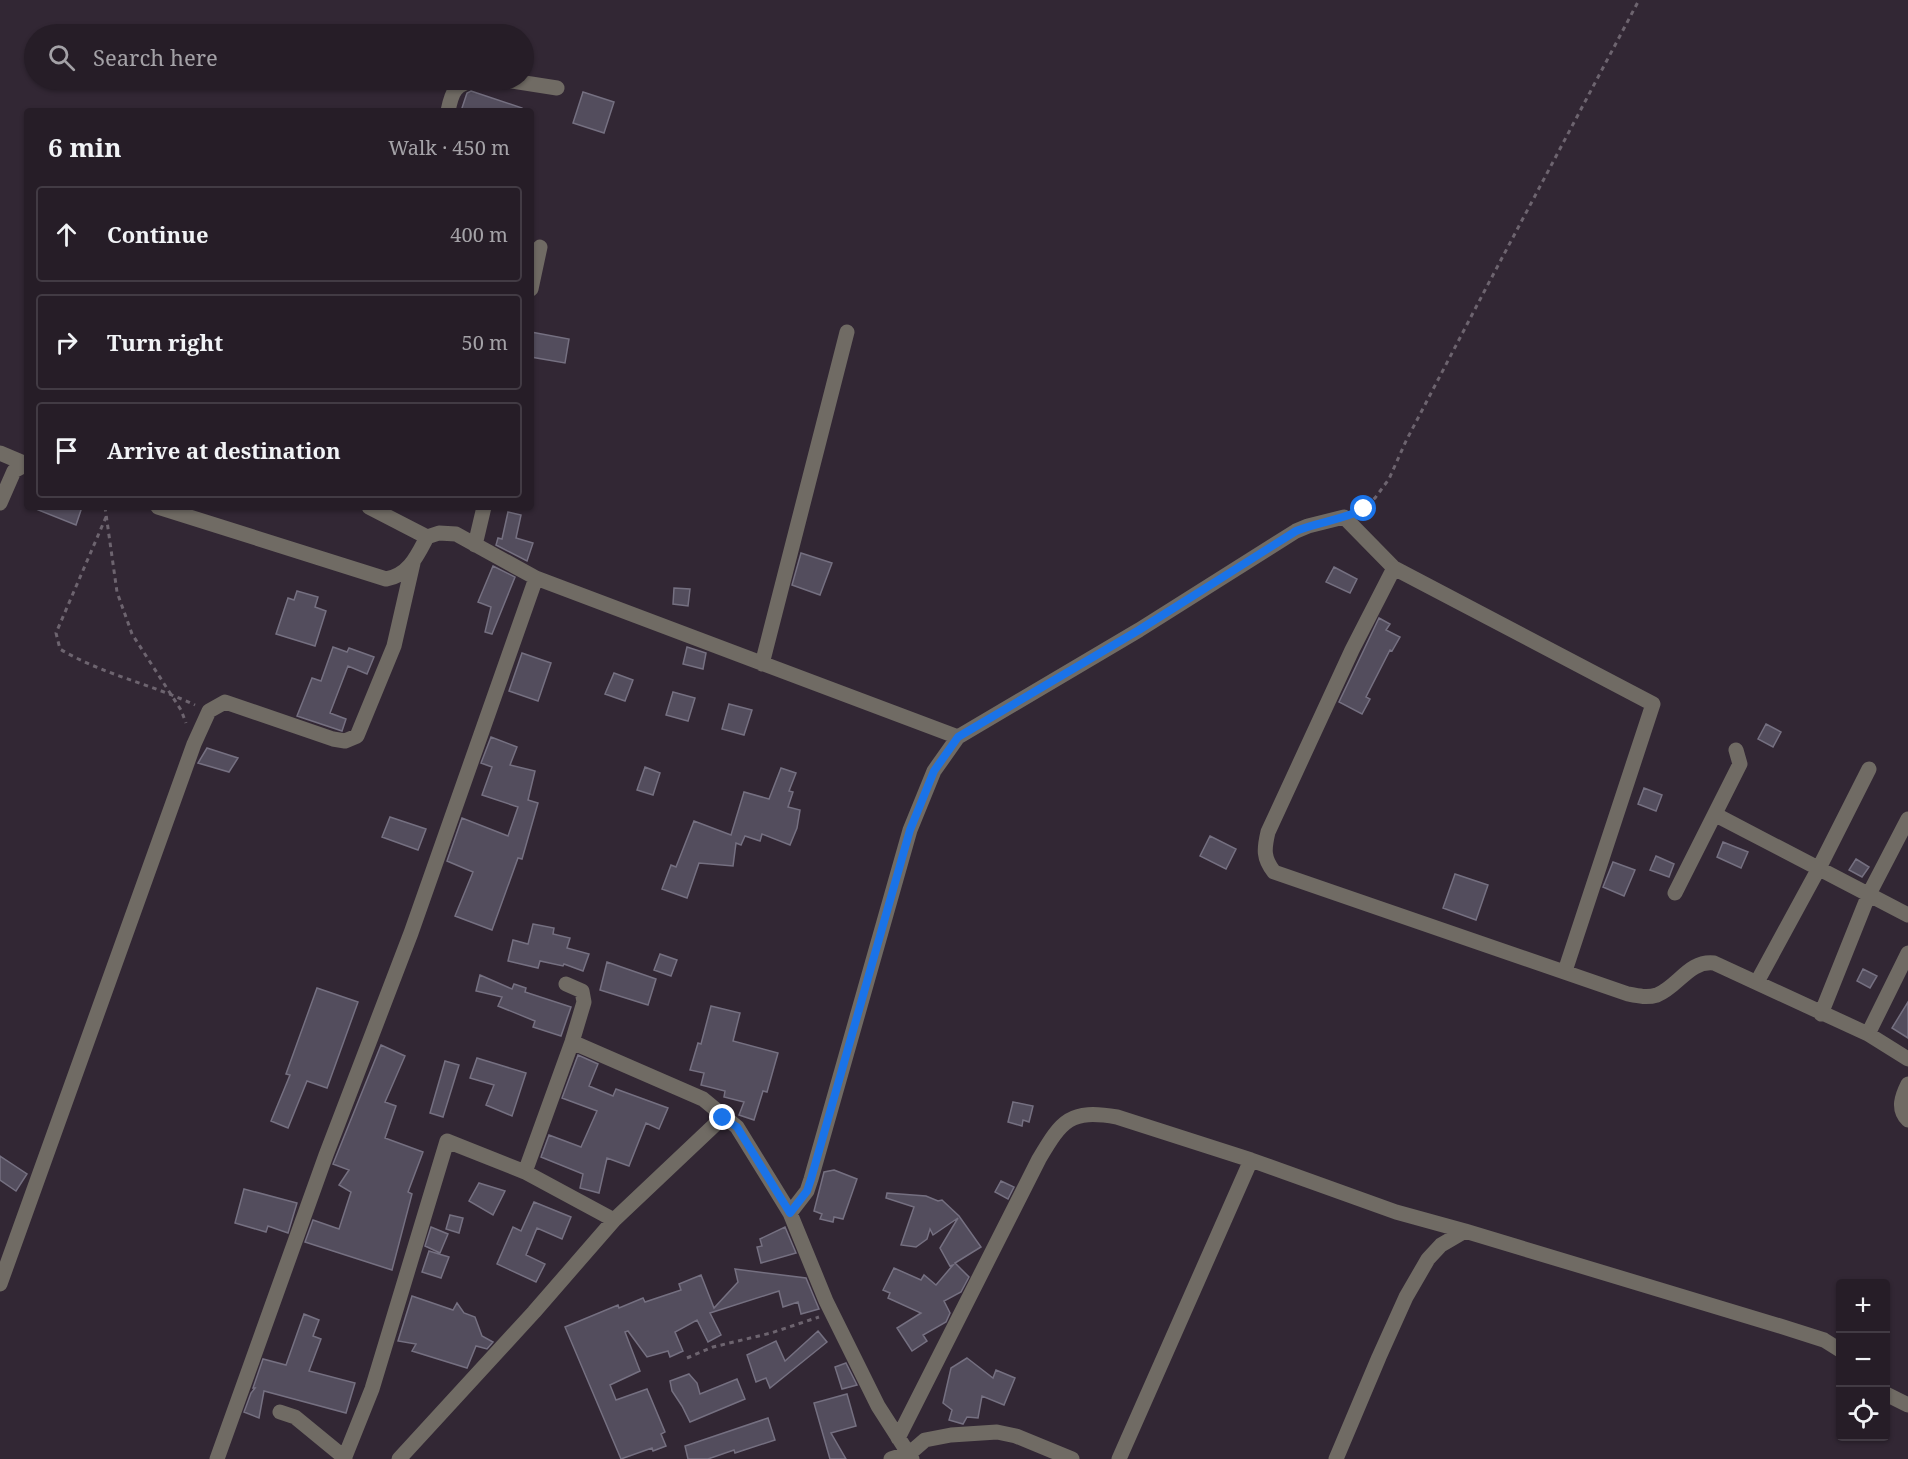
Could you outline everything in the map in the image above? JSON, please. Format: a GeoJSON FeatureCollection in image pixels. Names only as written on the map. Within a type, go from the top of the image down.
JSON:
{"type":"FeatureCollection","features":[{"type":"Feature","properties":{"kind":"street"},"geometry":{"type":"LineString","coordinates":[[534,84],[557,88]]}},
{"type":"Feature","properties":{"kind":"street"},"geometry":{"type":"LineString","coordinates":[[449,108],[452,92],[455,90]]}},
{"type":"Feature","properties":{"kind":"street"},"geometry":{"type":"LineString","coordinates":[[534,275],[540,247]]}},
{"type":"Feature","properties":{"kind":"street"},"geometry":{"type":"LineString","coordinates":[[762,664],[847,332]]}},
{"type":"Feature","properties":{"kind":"street"},"geometry":{"type":"LineString","coordinates":[[0,453],[24,463]]}},
{"type":"Feature","properties":{"kind":"street"},"geometry":{"type":"LineString","coordinates":[[0,503],[14,471],[24,466]]}},
{"type":"Feature","properties":{"kind":"street"},"geometry":{"type":"LineString","coordinates":[[168,510],[386,579],[399,577],[413,563]]}},
{"type":"Feature","properties":{"kind":"street"},"geometry":{"type":"LineString","coordinates":[[375,510],[427,537]]}},
{"type":"Feature","properties":{"kind":"street"},"geometry":{"type":"LineString","coordinates":[[476,545],[483,510]]}},
{"type":"Feature","properties":{"kind":"street"},"geometry":{"type":"LineString","coordinates":[[790,1213],[807,1191],[811,1179],[910,830],[934,771],[958,737],[1139,630],[1296,531],[1308,526],[1344,517],[1394,568],[1653,704],[1565,971]]}},
{"type":"Feature","properties":{"kind":"street"},"geometry":{"type":"LineString","coordinates":[[0,1284],[194,744],[209,711],[225,702],[333,739],[345,741],[357,736],[394,646],[413,563],[427,537],[439,533],[456,534],[536,578],[958,737]]}},
{"type":"Feature","properties":{"kind":"street"},"geometry":{"type":"LineString","coordinates":[[1394,568],[1352,651],[1268,832],[1264,847],[1266,861],[1274,872],[1628,994],[1644,997],[1655,996],[1666,991],[1695,966],[1705,962],[1714,963],[1868,1034],[1908,1059]]}},
{"type":"Feature","properties":{"kind":"street"},"geometry":{"type":"LineString","coordinates":[[217,1459],[323,1165],[411,933],[536,578]]}},
{"type":"Feature","properties":{"kind":"street"},"geometry":{"type":"LineString","coordinates":[[1675,893],[1740,764],[1736,750]]}},
{"type":"Feature","properties":{"kind":"street"},"geometry":{"type":"LineString","coordinates":[[1757,982],[1819,868],[1869,769]]}},
{"type":"Feature","properties":{"kind":"street"},"geometry":{"type":"LineString","coordinates":[[1716,815],[1908,915]]}},
{"type":"Feature","properties":{"kind":"street"},"geometry":{"type":"LineString","coordinates":[[1821,1014],[1869,894],[1908,819]]}},
{"type":"Feature","properties":{"kind":"street"},"geometry":{"type":"LineString","coordinates":[[1868,1034],[1908,952]]}},
{"type":"Feature","properties":{"kind":"street"},"geometry":{"type":"LineString","coordinates":[[525,1172],[584,1002],[582,991],[566,984]]}},
{"type":"Feature","properties":{"kind":"street"},"geometry":{"type":"LineString","coordinates":[[572,1042],[703,1099],[723,1118],[737,1127],[790,1213],[831,1311],[878,1406],[911,1456]]}},
{"type":"Feature","properties":{"kind":"street"},"geometry":{"type":"LineString","coordinates":[[1908,1084],[1901,1107],[1904,1117],[1908,1120]]}},
{"type":"Feature","properties":{"kind":"street"},"geometry":{"type":"LineString","coordinates":[[898,1438],[1039,1159],[1056,1130],[1068,1120],[1080,1115],[1099,1114],[1117,1117],[1251,1160],[1396,1212],[1780,1326],[1824,1341],[1836,1348]]}},
{"type":"Feature","properties":{"kind":"street"},"geometry":{"type":"LineString","coordinates":[[399,1459],[534,1312],[614,1220],[723,1118]]}},
{"type":"Feature","properties":{"kind":"street"},"geometry":{"type":"LineString","coordinates":[[280,1412],[296,1417],[344,1459],[372,1389],[447,1141],[525,1172],[614,1220]]}},
{"type":"Feature","properties":{"kind":"street"},"geometry":{"type":"LineString","coordinates":[[1119,1459],[1251,1160]]}},
{"type":"Feature","properties":{"kind":"street"},"geometry":{"type":"LineString","coordinates":[[1336,1459],[1406,1297],[1428,1259],[1441,1245],[1466,1231]]}},
{"type":"Feature","properties":{"kind":"street"},"geometry":{"type":"LineString","coordinates":[[1890,1396],[1908,1405]]}},
{"type":"Feature","properties":{"kind":"street"},"geometry":{"type":"LineString","coordinates":[[891,1459],[911,1456],[925,1440],[951,1435],[998,1432],[1017,1436],[1072,1459]]}},
{"type":"Feature","properties":{"kind":"path"},"geometry":{"type":"LineString","coordinates":[[1344,517],[1364,509],[1389,480],[1406,441],[1639,0]]}},
{"type":"Feature","properties":{"kind":"path"},"geometry":{"type":"LineString","coordinates":[[105,510],[117,592],[132,634],[181,710],[194,744]]}},
{"type":"Feature","properties":{"kind":"path"},"geometry":{"type":"LineString","coordinates":[[106,516],[56,633],[60,649],[76,658],[209,711]]}},
{"type":"Feature","properties":{"kind":"path"},"geometry":{"type":"LineString","coordinates":[[687,1358],[713,1347],[808,1322],[831,1311]]}},
{"type":"Feature","properties":{"kind":"building"},"geometry":{"type":"Polygon","coordinates":[[[471,91],[522,108],[462,108],[467,93],[471,91]]]}},
{"type":"Feature","properties":{"kind":"building"},"geometry":{"type":"Polygon","coordinates":[[[583,92],[614,102],[604,133],[573,123],[583,92]]]}},
{"type":"Feature","properties":{"kind":"building"},"geometry":{"type":"Polygon","coordinates":[[[534,333],[569,339],[565,363],[534,358],[534,333]]]}},
{"type":"Feature","properties":{"kind":"building"},"geometry":{"type":"Polygon","coordinates":[[[38,510],[81,510],[76,525],[38,510]]]}},
{"type":"Feature","properties":{"kind":"building"},"geometry":{"type":"Polygon","coordinates":[[[508,512],[521,515],[516,538],[533,543],[527,561],[496,545],[498,538],[502,539],[508,512]]]}},
{"type":"Feature","properties":{"kind":"building"},"geometry":{"type":"Polygon","coordinates":[[[801,553],[832,563],[820,595],[792,585],[801,553]]]}},
{"type":"Feature","properties":{"kind":"building"},"geometry":{"type":"Polygon","coordinates":[[[493,566],[515,577],[492,634],[485,632],[491,607],[478,602],[493,566]]]}},
{"type":"Feature","properties":{"kind":"building"},"geometry":{"type":"Polygon","coordinates":[[[1334,567],[1357,579],[1350,593],[1326,582],[1334,567]]]}},
{"type":"Feature","properties":{"kind":"building"},"geometry":{"type":"Polygon","coordinates":[[[674,588],[690,589],[688,606],[673,604],[674,588]]]}},
{"type":"Feature","properties":{"kind":"building"},"geometry":{"type":"Polygon","coordinates":[[[297,591],[318,597],[315,607],[326,611],[315,646],[276,634],[288,598],[294,600],[297,591]]]}},
{"type":"Feature","properties":{"kind":"building"},"geometry":{"type":"Polygon","coordinates":[[[1379,618],[1390,624],[1386,630],[1400,637],[1392,651],[1390,650],[1366,697],[1370,699],[1362,714],[1339,702],[1379,618]]]}},
{"type":"Feature","properties":{"kind":"building"},"geometry":{"type":"Polygon","coordinates":[[[333,647],[347,652],[349,648],[374,657],[367,674],[348,666],[330,713],[346,719],[342,731],[297,716],[312,678],[321,681],[333,647]]]}},
{"type":"Feature","properties":{"kind":"building"},"geometry":{"type":"Polygon","coordinates":[[[687,647],[706,653],[703,669],[683,664],[687,647]]]}},
{"type":"Feature","properties":{"kind":"building"},"geometry":{"type":"Polygon","coordinates":[[[522,653],[551,663],[538,701],[509,691],[522,653]]]}},
{"type":"Feature","properties":{"kind":"building"},"geometry":{"type":"Polygon","coordinates":[[[614,673],[633,680],[625,701],[605,694],[614,673]]]}},
{"type":"Feature","properties":{"kind":"building"},"geometry":{"type":"Polygon","coordinates":[[[673,692],[695,698],[688,721],[666,715],[673,692]]]}},
{"type":"Feature","properties":{"kind":"building"},"geometry":{"type":"Polygon","coordinates":[[[729,704],[752,710],[744,735],[722,729],[729,704]]]}},
{"type":"Feature","properties":{"kind":"building"},"geometry":{"type":"Polygon","coordinates":[[[1766,724],[1781,732],[1773,747],[1758,739],[1766,724]]]}},
{"type":"Feature","properties":{"kind":"building"},"geometry":{"type":"Polygon","coordinates":[[[491,737],[517,747],[510,765],[535,771],[528,800],[538,803],[522,859],[518,858],[492,930],[455,916],[473,872],[447,861],[462,818],[508,836],[518,807],[482,795],[492,767],[481,763],[491,737]]]}},
{"type":"Feature","properties":{"kind":"building"},"geometry":{"type":"Polygon","coordinates":[[[207,748],[238,758],[229,772],[198,763],[207,748]]]}},
{"type":"Feature","properties":{"kind":"building"},"geometry":{"type":"Polygon","coordinates":[[[645,767],[660,773],[653,795],[637,790],[645,767]]]}},
{"type":"Feature","properties":{"kind":"building"},"geometry":{"type":"Polygon","coordinates":[[[781,768],[796,773],[789,791],[793,792],[788,807],[800,810],[797,828],[790,845],[762,834],[760,841],[745,836],[741,845],[736,843],[733,866],[699,863],[687,898],[662,889],[671,865],[676,867],[694,821],[731,835],[744,792],[769,799],[781,768]]]}},
{"type":"Feature","properties":{"kind":"building"},"geometry":{"type":"Polygon","coordinates":[[[1644,788],[1662,795],[1656,811],[1638,804],[1644,788]]]}},
{"type":"Feature","properties":{"kind":"building"},"geometry":{"type":"Polygon","coordinates":[[[390,817],[426,829],[418,850],[382,837],[390,817]]]}},
{"type":"Feature","properties":{"kind":"building"},"geometry":{"type":"Polygon","coordinates":[[[1210,836],[1236,849],[1226,869],[1200,856],[1210,836]]]}},
{"type":"Feature","properties":{"kind":"building"},"geometry":{"type":"Polygon","coordinates":[[[1723,842],[1748,852],[1741,868],[1717,857],[1723,842]]]}},
{"type":"Feature","properties":{"kind":"building"},"geometry":{"type":"Polygon","coordinates":[[[1656,856],[1674,864],[1669,877],[1650,870],[1656,856]]]}},
{"type":"Feature","properties":{"kind":"building"},"geometry":{"type":"Polygon","coordinates":[[[1856,859],[1869,867],[1862,877],[1849,870],[1856,859]]]}},
{"type":"Feature","properties":{"kind":"building"},"geometry":{"type":"Polygon","coordinates":[[[1613,862],[1635,870],[1624,896],[1603,887],[1613,862]]]}},
{"type":"Feature","properties":{"kind":"building"},"geometry":{"type":"Polygon","coordinates":[[[1455,874],[1488,885],[1476,920],[1443,908],[1455,874]]]}},
{"type":"Feature","properties":{"kind":"building"},"geometry":{"type":"Polygon","coordinates":[[[533,924],[554,928],[553,934],[570,938],[567,948],[589,954],[583,971],[564,964],[563,966],[540,961],[538,968],[508,961],[513,940],[528,944],[533,924]]]}},
{"type":"Feature","properties":{"kind":"building"},"geometry":{"type":"Polygon","coordinates":[[[660,954],[677,960],[671,976],[654,970],[660,954]]]}},
{"type":"Feature","properties":{"kind":"building"},"geometry":{"type":"Polygon","coordinates":[[[607,962],[656,979],[648,1005],[600,990],[607,962]]]}},
{"type":"Feature","properties":{"kind":"building"},"geometry":{"type":"Polygon","coordinates":[[[1863,969],[1877,976],[1870,988],[1857,981],[1863,969]]]}},
{"type":"Feature","properties":{"kind":"building"},"geometry":{"type":"Polygon","coordinates":[[[480,975],[512,989],[514,984],[526,988],[525,992],[571,1007],[561,1036],[533,1027],[535,1021],[498,1006],[502,997],[476,991],[480,975]]]}},
{"type":"Feature","properties":{"kind":"building"},"geometry":{"type":"Polygon","coordinates":[[[317,988],[358,1002],[327,1088],[307,1081],[288,1128],[271,1121],[290,1075],[286,1074],[317,988]]]}},
{"type":"Feature","properties":{"kind":"building"},"geometry":{"type":"Polygon","coordinates":[[[1908,1002],[1908,1038],[1892,1028],[1908,1002]]]}},
{"type":"Feature","properties":{"kind":"building"},"geometry":{"type":"Polygon","coordinates":[[[711,1006],[740,1013],[733,1041],[778,1053],[767,1092],[763,1091],[754,1120],[739,1115],[744,1102],[724,1097],[725,1091],[701,1085],[704,1073],[690,1070],[698,1043],[701,1044],[711,1006]]]}},
{"type":"Feature","properties":{"kind":"building"},"geometry":{"type":"Polygon","coordinates":[[[381,1045],[405,1056],[385,1102],[396,1106],[385,1138],[423,1152],[408,1192],[412,1194],[392,1270],[305,1242],[313,1220],[339,1229],[351,1192],[339,1185],[349,1170],[333,1164],[381,1045]]]}},
{"type":"Feature","properties":{"kind":"building"},"geometry":{"type":"Polygon","coordinates":[[[578,1055],[598,1064],[589,1086],[613,1096],[616,1089],[668,1108],[659,1129],[646,1123],[629,1166],[607,1158],[599,1193],[580,1188],[583,1174],[541,1157],[549,1135],[581,1147],[597,1111],[562,1098],[578,1055]]]}},
{"type":"Feature","properties":{"kind":"building"},"geometry":{"type":"Polygon","coordinates":[[[477,1058],[526,1073],[512,1116],[486,1105],[494,1085],[470,1078],[477,1058]]]}},
{"type":"Feature","properties":{"kind":"building"},"geometry":{"type":"Polygon","coordinates":[[[445,1061],[459,1065],[443,1117],[430,1113],[445,1061]]]}},
{"type":"Feature","properties":{"kind":"building"},"geometry":{"type":"Polygon","coordinates":[[[1013,1102],[1033,1106],[1029,1122],[1023,1120],[1022,1126],[1008,1122],[1013,1102]]]}},
{"type":"Feature","properties":{"kind":"building"},"geometry":{"type":"Polygon","coordinates":[[[0,1156],[27,1174],[16,1191],[0,1180],[0,1156]]]}},
{"type":"Feature","properties":{"kind":"building"},"geometry":{"type":"Polygon","coordinates":[[[834,1170],[857,1179],[843,1219],[834,1217],[833,1222],[820,1219],[822,1214],[814,1211],[824,1172],[834,1170]]]}},
{"type":"Feature","properties":{"kind":"building"},"geometry":{"type":"Polygon","coordinates":[[[1001,1181],[1014,1187],[1008,1199],[995,1192],[1001,1181]]]}},
{"type":"Feature","properties":{"kind":"building"},"geometry":{"type":"Polygon","coordinates":[[[479,1183],[505,1191],[493,1215],[469,1201],[479,1183]]]}},
{"type":"Feature","properties":{"kind":"building"},"geometry":{"type":"Polygon","coordinates":[[[244,1189],[297,1203],[288,1233],[268,1226],[266,1232],[235,1223],[244,1189]]]}},
{"type":"Feature","properties":{"kind":"building"},"geometry":{"type":"Polygon","coordinates":[[[887,1193],[926,1196],[938,1201],[942,1200],[959,1216],[981,1247],[955,1263],[969,1277],[961,1292],[944,1301],[950,1313],[946,1322],[923,1335],[927,1341],[912,1351],[897,1328],[921,1313],[888,1298],[890,1293],[883,1290],[894,1268],[921,1280],[924,1275],[936,1285],[953,1265],[950,1266],[940,1248],[958,1218],[933,1235],[930,1229],[927,1239],[916,1247],[901,1245],[914,1207],[886,1198],[887,1193]]]}},
{"type":"Feature","properties":{"kind":"building"},"geometry":{"type":"Polygon","coordinates":[[[534,1202],[571,1217],[562,1239],[537,1228],[526,1255],[545,1264],[536,1282],[497,1264],[513,1227],[521,1231],[534,1202]]]}},
{"type":"Feature","properties":{"kind":"building"},"geometry":{"type":"Polygon","coordinates":[[[450,1215],[463,1218],[459,1233],[446,1229],[450,1215]]]}},
{"type":"Feature","properties":{"kind":"building"},"geometry":{"type":"Polygon","coordinates":[[[431,1227],[448,1234],[440,1253],[425,1246],[431,1227]]]}},
{"type":"Feature","properties":{"kind":"building"},"geometry":{"type":"Polygon","coordinates":[[[785,1227],[796,1253],[761,1263],[757,1247],[762,1246],[760,1239],[785,1227]]]}},
{"type":"Feature","properties":{"kind":"building"},"geometry":{"type":"Polygon","coordinates":[[[429,1251],[449,1257],[441,1278],[422,1272],[429,1251]]]}},
{"type":"Feature","properties":{"kind":"building"},"geometry":{"type":"Polygon","coordinates":[[[735,1269],[806,1278],[819,1309],[801,1314],[798,1302],[783,1307],[779,1291],[710,1313],[721,1335],[708,1342],[697,1320],[675,1332],[683,1351],[670,1357],[668,1351],[647,1357],[628,1331],[625,1332],[640,1371],[610,1385],[616,1400],[647,1389],[665,1432],[661,1434],[666,1446],[653,1451],[652,1448],[621,1459],[565,1327],[618,1305],[619,1308],[643,1298],[645,1302],[681,1290],[679,1284],[701,1275],[714,1308],[738,1282],[735,1269]]]}},
{"type":"Feature","properties":{"kind":"building"},"geometry":{"type":"Polygon","coordinates":[[[412,1296],[453,1310],[457,1303],[464,1313],[475,1317],[482,1336],[493,1342],[487,1349],[476,1346],[467,1368],[412,1351],[416,1344],[398,1341],[412,1296]]]}},
{"type":"Feature","properties":{"kind":"building"},"geometry":{"type":"Polygon","coordinates":[[[304,1314],[319,1320],[313,1336],[321,1339],[309,1371],[355,1383],[346,1413],[264,1391],[259,1418],[244,1412],[255,1388],[253,1388],[263,1359],[286,1365],[304,1314]]]}},
{"type":"Feature","properties":{"kind":"building"},"geometry":{"type":"Polygon","coordinates":[[[818,1331],[827,1342],[770,1388],[766,1378],[756,1382],[747,1355],[776,1341],[785,1361],[818,1331]]]}},
{"type":"Feature","properties":{"kind":"building"},"geometry":{"type":"Polygon","coordinates":[[[967,1358],[993,1378],[996,1370],[1015,1378],[1004,1405],[982,1396],[978,1418],[967,1417],[963,1424],[949,1420],[952,1410],[943,1403],[951,1368],[967,1358]]]}},
{"type":"Feature","properties":{"kind":"building"},"geometry":{"type":"Polygon","coordinates":[[[846,1363],[857,1385],[842,1389],[835,1367],[846,1363]]]}},
{"type":"Feature","properties":{"kind":"building"},"geometry":{"type":"Polygon","coordinates":[[[689,1374],[697,1383],[700,1394],[737,1379],[745,1399],[690,1422],[672,1391],[670,1381],[689,1374]]]}},
{"type":"Feature","properties":{"kind":"building"},"geometry":{"type":"Polygon","coordinates":[[[847,1394],[856,1426],[831,1433],[846,1459],[830,1459],[814,1403],[847,1394]]]}},
{"type":"Feature","properties":{"kind":"building"},"geometry":{"type":"Polygon","coordinates":[[[768,1418],[775,1440],[708,1459],[688,1459],[685,1446],[768,1418]]]}},
{"type":"Feature","properties":{"kind":"route"},"geometry":{"type":"LineString","coordinates":[[723,1118],[737,1127],[790,1213],[807,1191],[811,1179],[910,830],[934,771],[958,737],[1139,630],[1296,531],[1364,509]]}}]}
